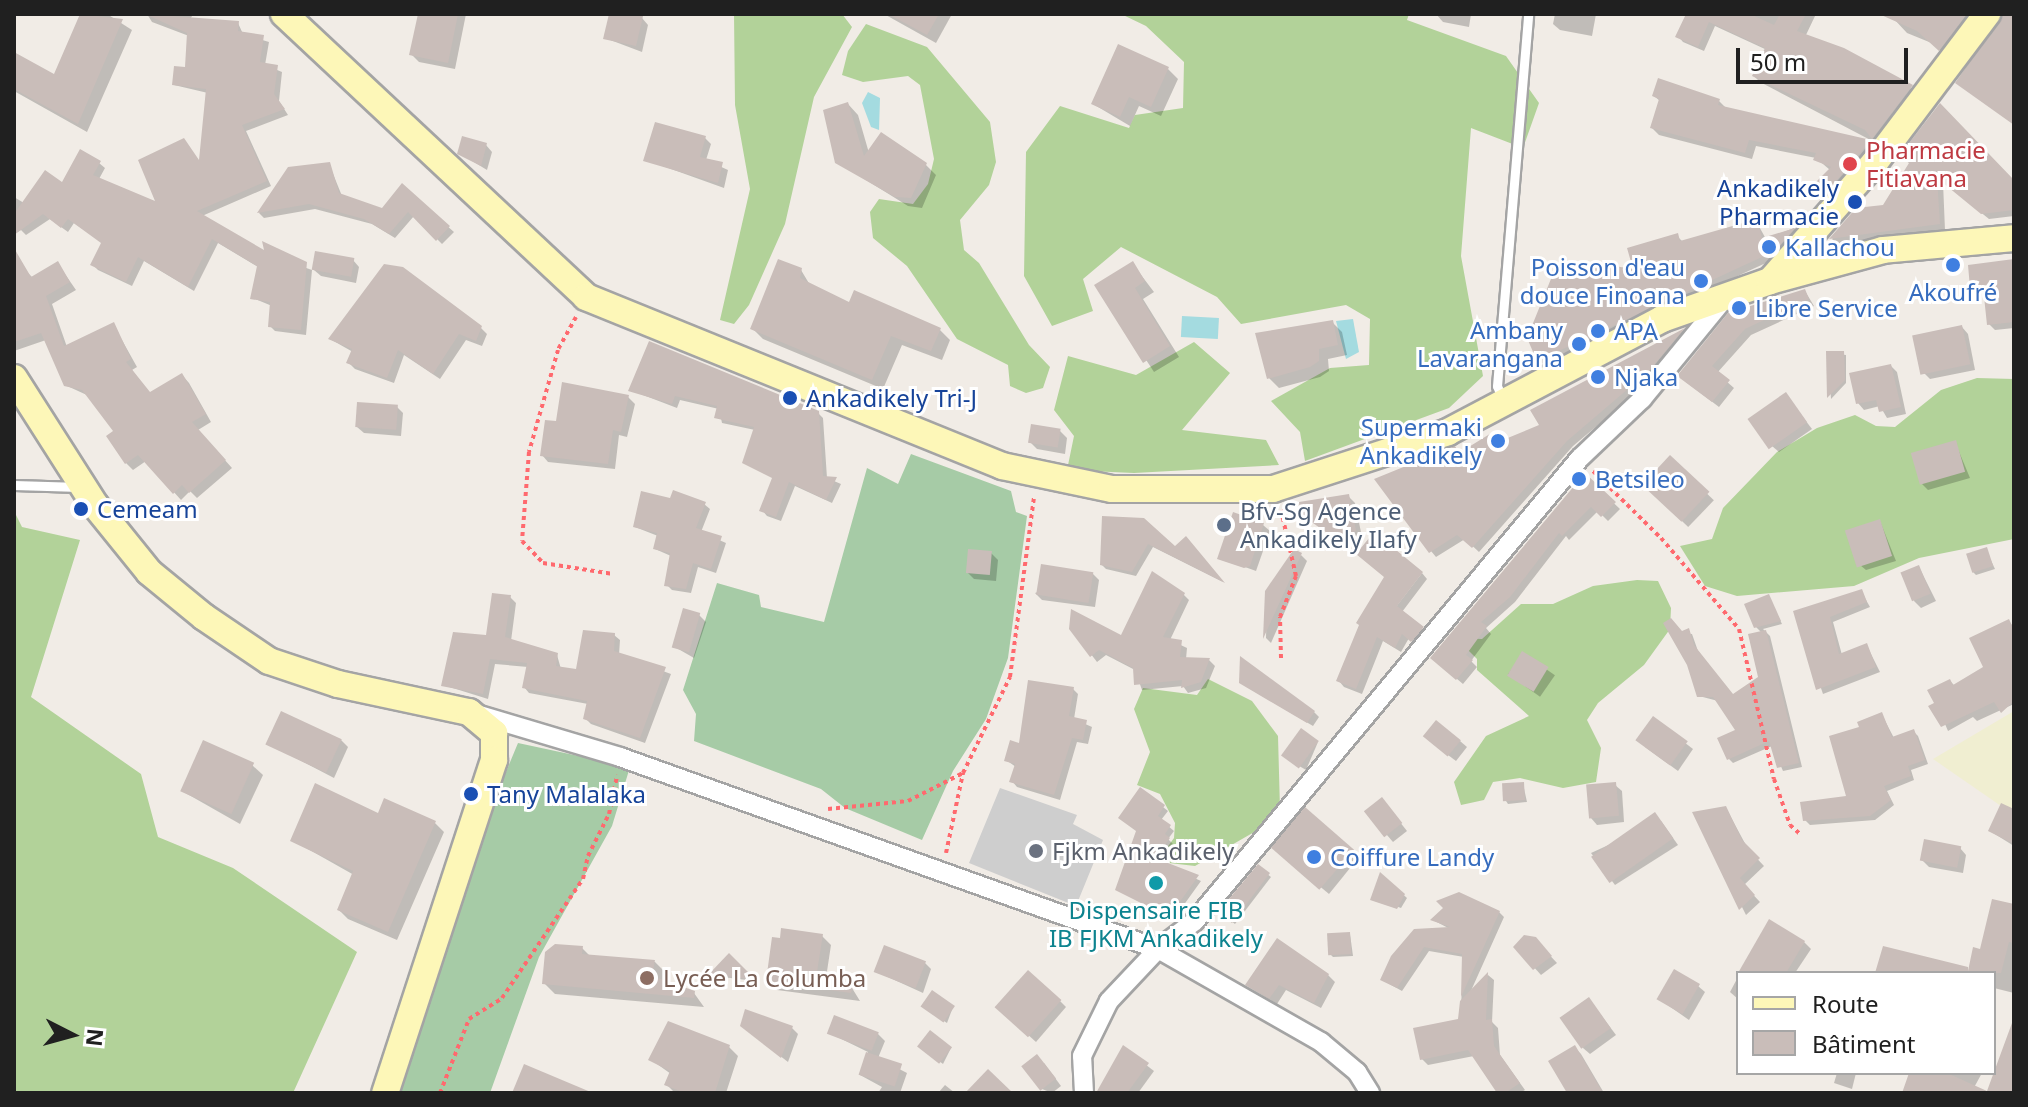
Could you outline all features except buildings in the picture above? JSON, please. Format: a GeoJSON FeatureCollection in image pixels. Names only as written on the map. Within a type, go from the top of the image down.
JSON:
{"type":"FeatureCollection","features":[{"type":"Feature","properties":{"kind":"main road"},"geometry":{"type":"LineString","coordinates":[[284,14],[586,297],[1002,466],[1112,489],[1273,489],[1448,432],[1662,319],[1770,281],[1883,250],[2014,238]]}},
{"type":"Feature","properties":{"kind":"main road"},"geometry":{"type":"LineString","coordinates":[[1770,281],[1875,162],[1987,14]]}},
{"type":"Feature","properties":{"kind":"main road"},"geometry":{"type":"LineString","coordinates":[[14,378],[83,487],[149,572],[269,661],[338,684],[469,712],[494,733],[494,760],[385,1093]]}},
{"type":"Feature","properties":{"kind":"street"},"geometry":{"type":"LineString","coordinates":[[1084,1093],[1082,1056],[1109,1001],[1158,949],[1195,921],[1580,458],[1642,399],[1726,298]]}},
{"type":"Feature","properties":{"kind":"street"},"geometry":{"type":"LineString","coordinates":[[469,712],[620,757],[1158,949],[1321,1042],[1357,1072],[1370,1093]]}},
{"type":"Feature","properties":{"kind":"lane"},"geometry":{"type":"LineString","coordinates":[[1504,403],[1497,386],[1528,14]]}},
{"type":"Feature","properties":{"kind":"lane"},"geometry":{"type":"LineString","coordinates":[[14,485],[83,487]]}},
{"type":"Feature","properties":{"kind":"path"},"geometry":{"type":"LineString","coordinates":[[586,297],[558,350],[545,388],[529,452],[522,541],[543,563],[613,574]]}},
{"type":"Feature","properties":{"kind":"path"},"geometry":{"type":"LineString","coordinates":[[1580,458],[1661,538],[1739,629],[1774,779],[1790,825],[1801,835]]}},
{"type":"Feature","properties":{"kind":"path"},"geometry":{"type":"LineString","coordinates":[[942,874],[963,773],[1010,677],[1037,474]]}},
{"type":"Feature","properties":{"kind":"path"},"geometry":{"type":"LineString","coordinates":[[1273,489],[1296,576],[1280,617],[1281,658]]}},
{"type":"Feature","properties":{"kind":"path"},"geometry":{"type":"LineString","coordinates":[[440,1093],[469,1019],[502,998],[583,879],[588,856],[609,814],[620,757]]}},
{"type":"Feature","properties":{"kind":"path"},"geometry":{"type":"LineString","coordinates":[[791,819],[819,810],[908,801],[963,773]]}},
{"type":"Feature","properties":{"kind":"shaded area"},"geometry":{"type":"Polygon","coordinates":[[[2014,711],[2014,815],[1933,759],[2014,711]]]}},
{"type":"Feature","properties":{"kind":"shaded area","name":"Fjkm Ankadikely"},"geometry":{"type":"Polygon","coordinates":[[[1000,788],[1077,815],[1073,824],[1103,840],[1076,906],[969,863],[1000,788]]]}},
{"type":"Feature","properties":{"kind":"green space"},"geometry":{"type":"Polygon","coordinates":[[[734,14],[842,14],[852,27],[814,97],[785,224],[749,305],[734,324],[720,320],[750,189],[735,105],[734,14]]]}},
{"type":"Feature","properties":{"kind":"green space"},"geometry":{"type":"Polygon","coordinates":[[[1121,14],[1409,14],[1407,20],[1506,56],[1539,103],[1523,148],[1471,128],[1461,256],[1483,376],[1449,408],[1305,461],[1300,432],[1271,401],[1330,368],[1369,365],[1370,319],[1346,305],[1241,324],[1217,297],[1121,247],[1083,279],[1093,311],[1052,326],[1024,276],[1026,152],[1060,106],[1129,128],[1135,115],[1183,108],[1184,62],[1146,26],[1121,14]]]}},
{"type":"Feature","properties":{"kind":"green space"},"geometry":{"type":"Polygon","coordinates":[[[866,24],[927,47],[990,122],[996,162],[989,185],[960,220],[964,250],[979,263],[1029,345],[1050,367],[1043,388],[1026,393],[1010,386],[1008,365],[957,339],[907,266],[873,238],[870,212],[879,199],[913,204],[928,184],[934,159],[920,85],[908,76],[863,82],[842,75],[848,51],[866,24]]]}},
{"type":"Feature","properties":{"kind":"green space"},"geometry":{"type":"Polygon","coordinates":[[[1194,342],[1230,373],[1182,430],[1266,440],[1279,465],[1134,473],[1067,470],[1074,436],[1054,410],[1068,356],[1136,375],[1194,342]]]}},
{"type":"Feature","properties":{"kind":"green space"},"geometry":{"type":"Polygon","coordinates":[[[1977,378],[2014,379],[2014,539],[1919,558],[1854,586],[1737,596],[1705,586],[1680,546],[1712,539],[1723,508],[1777,452],[1817,428],[1855,415],[1876,426],[1895,427],[1941,390],[1977,378]]]}},
{"type":"Feature","properties":{"kind":"green space"},"geometry":{"type":"Polygon","coordinates":[[[911,454],[1011,491],[1016,512],[1027,516],[1008,658],[986,719],[953,771],[922,840],[845,808],[821,789],[694,741],[696,714],[683,690],[717,583],[759,595],[761,607],[824,622],[867,468],[898,484],[911,454]]]}},
{"type":"Feature","properties":{"kind":"green space"},"geometry":{"type":"Polygon","coordinates":[[[14,511],[22,527],[80,540],[31,697],[141,774],[158,837],[233,868],[357,952],[293,1093],[14,1093],[14,511]]]}},
{"type":"Feature","properties":{"kind":"green space"},"geometry":{"type":"Polygon","coordinates":[[[1637,580],[1658,581],[1671,608],[1670,629],[1644,665],[1598,703],[1587,720],[1601,748],[1596,782],[1563,788],[1520,778],[1493,782],[1484,800],[1461,805],[1454,782],[1486,736],[1529,716],[1477,670],[1477,659],[1456,638],[1482,639],[1521,604],[1553,604],[1593,586],[1637,580]]]}},
{"type":"Feature","properties":{"kind":"green space"},"geometry":{"type":"Polygon","coordinates":[[[1208,679],[1252,701],[1278,736],[1280,809],[1263,827],[1195,866],[1169,863],[1161,856],[1174,838],[1175,823],[1160,794],[1137,785],[1150,752],[1134,709],[1143,688],[1197,695],[1208,679]]]}},
{"type":"Feature","properties":{"kind":"green space"},"geometry":{"type":"Polygon","coordinates":[[[518,743],[630,767],[612,826],[539,957],[490,1093],[399,1093],[476,844],[518,743]]]}},
{"type":"Feature","properties":{"kind":"water"},"geometry":{"type":"Polygon","coordinates":[[[868,92],[880,98],[879,130],[871,127],[862,103],[868,92]]]}},
{"type":"Feature","properties":{"kind":"water"},"geometry":{"type":"Polygon","coordinates":[[[1182,316],[1219,318],[1218,339],[1181,337],[1182,316]]]}},
{"type":"Feature","properties":{"kind":"water"},"geometry":{"type":"Polygon","coordinates":[[[1353,319],[1359,352],[1346,359],[1336,321],[1353,319]]]}},
{"type":"Feature","properties":{"kind":"place","name":"Pharmacie Fitiavana"},"geometry":{"type":"Point","coordinates":[1850,164]}},
{"type":"Feature","properties":{"kind":"place","name":"Ankadikely Pharmacie"},"geometry":{"type":"Point","coordinates":[1855,202]}},
{"type":"Feature","properties":{"kind":"place","name":"Kallachou"},"geometry":{"type":"Point","coordinates":[1769,247]}},
{"type":"Feature","properties":{"kind":"place","name":"Akoufré"},"geometry":{"type":"Point","coordinates":[1953,265]}},
{"type":"Feature","properties":{"kind":"place","name":"Poisson d'eau douce Finoana"},"geometry":{"type":"Point","coordinates":[1701,281]}},
{"type":"Feature","properties":{"kind":"place","name":"Libre Service"},"geometry":{"type":"Point","coordinates":[1739,308]}},
{"type":"Feature","properties":{"kind":"place","name":"APA"},"geometry":{"type":"Point","coordinates":[1598,331]}},
{"type":"Feature","properties":{"kind":"place","name":"Ambany Lavarangana"},"geometry":{"type":"Point","coordinates":[1579,344]}},
{"type":"Feature","properties":{"kind":"place","name":"Njaka"},"geometry":{"type":"Point","coordinates":[1598,377]}},
{"type":"Feature","properties":{"kind":"place","name":"Ankadikely Tri-J"},"geometry":{"type":"Point","coordinates":[790,398]}},
{"type":"Feature","properties":{"kind":"place","name":"Supermaki Ankadikely"},"geometry":{"type":"Point","coordinates":[1498,441]}},
{"type":"Feature","properties":{"kind":"place","name":"Betsileo"},"geometry":{"type":"Point","coordinates":[1579,479]}},
{"type":"Feature","properties":{"kind":"place","name":"Cemeam"},"geometry":{"type":"Point","coordinates":[81,509]}},
{"type":"Feature","properties":{"kind":"place","name":"Bfv-Sg Agence Ankadikely Ilafy"},"geometry":{"type":"Point","coordinates":[1224,525]}},
{"type":"Feature","properties":{"kind":"place","name":"Tany Malalaka"},"geometry":{"type":"Point","coordinates":[471,794]}},
{"type":"Feature","properties":{"kind":"place","name":"Fjkm Ankadikely"},"geometry":{"type":"Point","coordinates":[1036,851]}},
{"type":"Feature","properties":{"kind":"place","name":"Coiffure Landy"},"geometry":{"type":"Point","coordinates":[1314,857]}},
{"type":"Feature","properties":{"kind":"place","name":"Dispensaire FIB IB FJKM Ankadikely"},"geometry":{"type":"Point","coordinates":[1156,883]}},
{"type":"Feature","properties":{"kind":"place","name":"Lycée La Columba"},"geometry":{"type":"Point","coordinates":[647,978]}}]}
